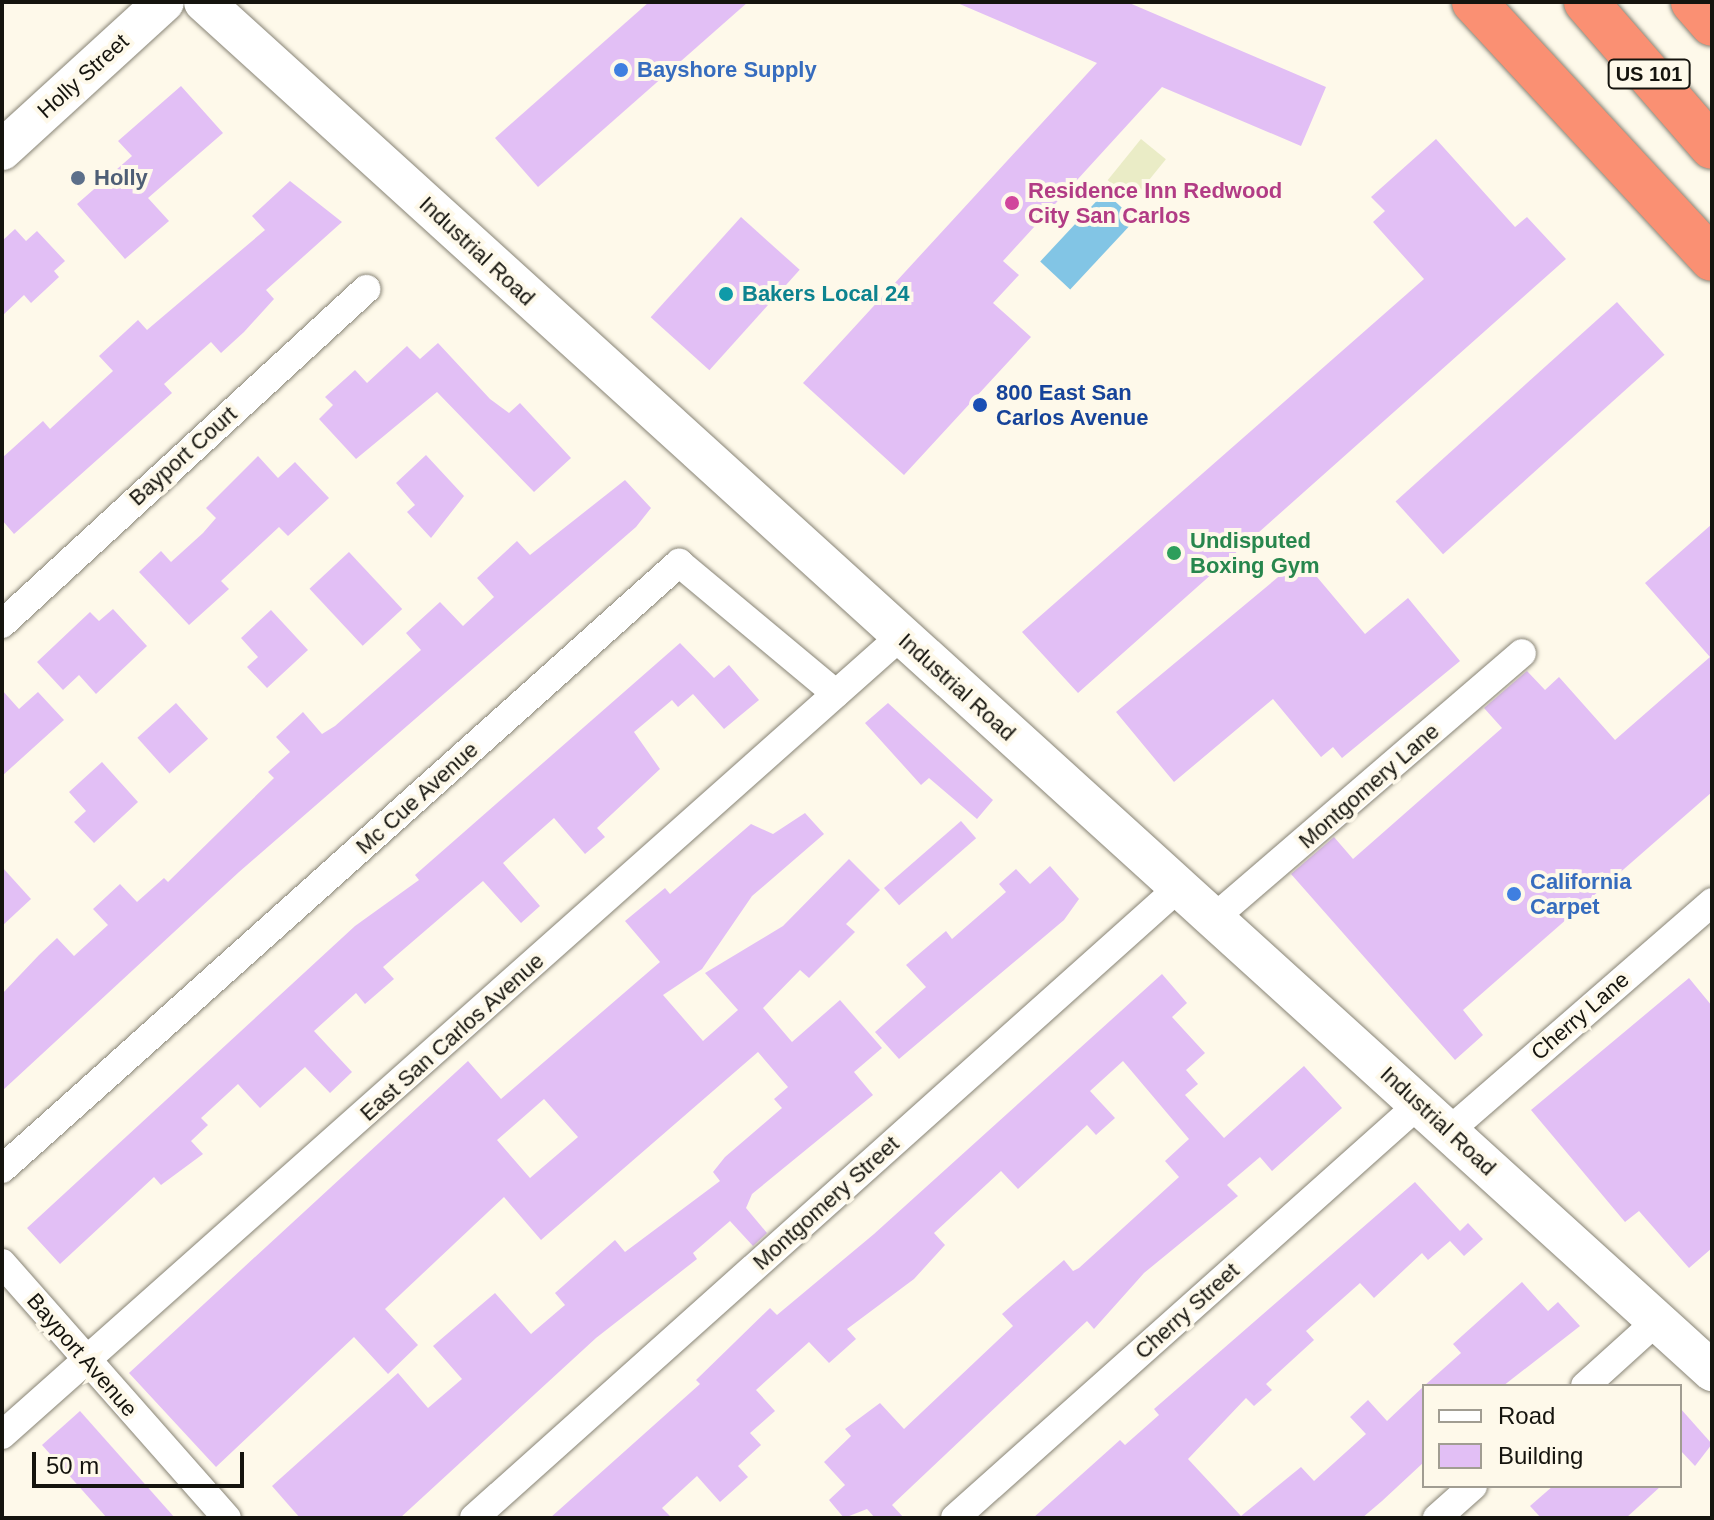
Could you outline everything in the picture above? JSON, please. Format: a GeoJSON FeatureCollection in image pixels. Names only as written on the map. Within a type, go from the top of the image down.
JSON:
{"type":"FeatureCollection","features":[{"type":"Feature","properties":{"kind":"highway"},"geometry":{"type":"LineString","coordinates":[[1474,2],[1700,245]]}},
{"type":"Feature","properties":{"kind":"highway"},"geometry":{"type":"LineString","coordinates":[[1496,2],[1700,245]]}},
{"type":"Feature","properties":{"kind":"highway","name":"US 101"},"geometry":{"type":"LineString","coordinates":[[1586,2],[1712,147]]}},
{"type":"Feature","properties":{"kind":"highway"},"geometry":{"type":"LineString","coordinates":[[1693,2],[1712,24]]}},
{"type":"Feature","properties":{"kind":"main road","name":"Holly Street"},"geometry":{"type":"LineString","coordinates":[[2,150],[164,2]]}},
{"type":"Feature","properties":{"kind":"main road","name":"Industrial Road"},"geometry":{"type":"LineString","coordinates":[[204,2],[1712,1371]]}},
{"type":"Feature","properties":{"kind":"street","name":"Bayport Court"},"geometry":{"type":"LineString","coordinates":[[2,624],[366,289]]}},
{"type":"Feature","properties":{"kind":"street","name":"Mc Cue Avenue"},"geometry":{"type":"LineString","coordinates":[[2,1169],[679,563],[836,694]]}},
{"type":"Feature","properties":{"kind":"street","name":"East San Carlos Avenue"},"geometry":{"type":"LineString","coordinates":[[2,1435],[82,1356],[295,1177],[900,637]]}},
{"type":"Feature","properties":{"kind":"street","name":"Montgomery Lane"},"geometry":{"type":"LineString","coordinates":[[1214,918],[1522,653]]}},
{"type":"Feature","properties":{"kind":"street","name":"Montgomery Street"},"geometry":{"type":"LineString","coordinates":[[474,1518],[1178,888]]}},
{"type":"Feature","properties":{"kind":"street","name":"Cherry Lane"},"geometry":{"type":"LineString","coordinates":[[1449,1131],[1712,902]]}},
{"type":"Feature","properties":{"kind":"street","name":"Cherry Street"},"geometry":{"type":"LineString","coordinates":[[955,1518],[1419,1104]]}},
{"type":"Feature","properties":{"kind":"street","name":"Bayport Avenue"},"geometry":{"type":"LineString","coordinates":[[2,1263],[227,1518]]}},
{"type":"Feature","properties":{"kind":"street"},"geometry":{"type":"LineString","coordinates":[[1587,1384],[1657,1321]]}},
{"type":"Feature","properties":{"kind":"street"},"geometry":{"type":"LineString","coordinates":[[1437,1518],[1471,1488]]}},
{"type":"Feature","properties":{"kind":"green space"},"geometry":{"type":"Polygon","coordinates":[[[1141,139],[1166,159],[1133,200],[1108,180],[1141,139]]]}},
{"type":"Feature","properties":{"kind":"water"},"geometry":{"type":"Polygon","coordinates":[[[1105,192],[1135,220],[1070,289],[1040,261],[1105,192]]]}},
{"type":"Feature","properties":{"kind":"building","name":"Bayshore Supply"},"geometry":{"type":"Polygon","coordinates":[[[649,2],[748,2],[538,187],[495,138],[649,2]]]}},
{"type":"Feature","properties":{"kind":"building","name":"Residence Inn Redwood City San Carlos"},"geometry":{"type":"Polygon","coordinates":[[[955,2],[1127,2],[1326,87],[1301,146],[1162,87],[1003,261],[1019,275],[993,303],[1031,337],[904,475],[803,383],[1097,63],[955,2]]]}},
{"type":"Feature","properties":{"kind":"building"},"geometry":{"type":"Polygon","coordinates":[[[181,86],[223,133],[148,198],[169,221],[125,259],[77,204],[132,156],[118,141],[181,86]]]}},
{"type":"Feature","properties":{"kind":"building"},"geometry":{"type":"Polygon","coordinates":[[[1436,139],[1515,227],[1527,217],[1566,259],[1078,693],[1022,632],[1424,279],[1373,222],[1385,211],[1371,197],[1436,139]]]}},
{"type":"Feature","properties":{"kind":"building"},"geometry":{"type":"Polygon","coordinates":[[[290,181],[342,222],[266,290],[274,299],[244,332],[221,353],[211,342],[164,384],[172,393],[14,534],[2,520],[2,458],[43,421],[50,429],[113,371],[99,356],[138,320],[147,330],[265,230],[252,216],[290,181]]]}},
{"type":"Feature","properties":{"kind":"building","name":"Bakers Local 24"},"geometry":{"type":"Polygon","coordinates":[[[741,217],[800,270],[709,370],[651,317],[741,217]]]}},
{"type":"Feature","properties":{"kind":"building"},"geometry":{"type":"Polygon","coordinates":[[[15,229],[26,241],[37,231],[65,261],[54,271],[59,277],[31,303],[24,295],[2,316],[2,241],[15,229]]]}},
{"type":"Feature","properties":{"kind":"building"},"geometry":{"type":"Polygon","coordinates":[[[1617,302],[1665,355],[1443,554],[1396,501],[1617,302]]]}},
{"type":"Feature","properties":{"kind":"building"},"geometry":{"type":"Polygon","coordinates":[[[438,343],[490,399],[509,413],[520,403],[571,458],[534,492],[437,392],[356,459],[319,419],[333,405],[325,397],[355,370],[367,383],[407,346],[420,359],[438,343]]]}},
{"type":"Feature","properties":{"kind":"building"},"geometry":{"type":"Polygon","coordinates":[[[426,455],[464,496],[431,538],[407,512],[415,505],[396,483],[426,455]]]}},
{"type":"Feature","properties":{"kind":"building"},"geometry":{"type":"Polygon","coordinates":[[[258,456],[278,478],[295,462],[329,498],[288,536],[279,527],[221,581],[229,589],[189,625],[139,572],[161,551],[171,562],[203,533],[216,518],[206,508],[258,456]]]}},
{"type":"Feature","properties":{"kind":"building"},"geometry":{"type":"Polygon","coordinates":[[[625,480],[651,508],[636,527],[239,872],[2,1091],[2,994],[39,955],[57,938],[74,956],[108,925],[93,909],[120,884],[137,902],[164,878],[168,882],[274,778],[268,772],[290,752],[276,737],[303,712],[322,734],[335,726],[421,650],[406,633],[440,602],[463,626],[494,597],[477,578],[517,541],[530,555],[625,480]]]}},
{"type":"Feature","properties":{"kind":"building"},"geometry":{"type":"Polygon","coordinates":[[[1712,524],[1712,792],[1463,1010],[1483,1035],[1455,1060],[1291,874],[1334,837],[1353,859],[1502,728],[1484,708],[1527,671],[1545,690],[1559,677],[1615,740],[1710,657],[1645,583],[1712,524]]]}},
{"type":"Feature","properties":{"kind":"building"},"geometry":{"type":"Polygon","coordinates":[[[349,552],[402,609],[363,646],[310,589],[349,552]]]}},
{"type":"Feature","properties":{"kind":"building"},"geometry":{"type":"Polygon","coordinates":[[[1301,558],[1365,634],[1408,598],[1460,661],[1342,758],[1333,747],[1321,757],[1273,699],[1174,782],[1116,712],[1301,558]]]}},
{"type":"Feature","properties":{"kind":"building"},"geometry":{"type":"Polygon","coordinates":[[[113,609],[147,646],[96,694],[79,675],[63,690],[37,662],[90,612],[99,621],[113,609]]]}},
{"type":"Feature","properties":{"kind":"building"},"geometry":{"type":"Polygon","coordinates":[[[271,610],[308,650],[267,688],[247,667],[258,657],[241,638],[271,610]]]}},
{"type":"Feature","properties":{"kind":"building"},"geometry":{"type":"Polygon","coordinates":[[[680,643],[714,678],[729,665],[759,700],[724,729],[693,694],[678,707],[672,700],[634,732],[660,769],[597,828],[605,837],[585,854],[554,818],[503,863],[540,906],[521,923],[483,881],[383,967],[394,979],[365,1004],[356,993],[314,1031],[352,1072],[330,1093],[305,1067],[260,1108],[238,1084],[201,1118],[208,1125],[191,1141],[203,1154],[161,1185],[154,1177],[60,1264],[27,1228],[355,926],[419,880],[415,875],[680,643]]]}},
{"type":"Feature","properties":{"kind":"building"},"geometry":{"type":"Polygon","coordinates":[[[2,690],[19,709],[38,692],[64,720],[2,776],[2,690]]]}},
{"type":"Feature","properties":{"kind":"building"},"geometry":{"type":"Polygon","coordinates":[[[176,703],[208,739],[169,773],[137,738],[176,703]]]}},
{"type":"Feature","properties":{"kind":"building"},"geometry":{"type":"Polygon","coordinates":[[[888,703],[993,800],[977,819],[929,778],[921,785],[865,723],[888,703]]]}},
{"type":"Feature","properties":{"kind":"building"},"geometry":{"type":"Polygon","coordinates":[[[102,762],[138,802],[94,843],[74,822],[86,811],[69,792],[102,762]]]}},
{"type":"Feature","properties":{"kind":"building"},"geometry":{"type":"Polygon","coordinates":[[[805,813],[824,834],[752,896],[702,969],[663,995],[703,1041],[738,1010],[705,973],[783,926],[849,859],[880,890],[846,924],[855,932],[809,978],[800,970],[763,1008],[792,1042],[840,1000],[882,1048],[854,1072],[873,1095],[752,1194],[746,1208],[767,1233],[753,1246],[730,1221],[693,1253],[697,1259],[596,1338],[400,1518],[300,1518],[272,1486],[398,1373],[428,1408],[462,1379],[433,1346],[495,1293],[531,1334],[565,1305],[555,1293],[615,1240],[625,1252],[720,1181],[713,1172],[725,1157],[782,1108],[774,1099],[788,1087],[758,1052],[541,1240],[504,1197],[385,1309],[418,1345],[388,1374],[354,1337],[216,1467],[129,1373],[468,1061],[501,1099],[660,962],[625,921],[665,888],[670,894],[751,824],[773,834],[805,813]],[[544,1099],[497,1140],[530,1178],[578,1137],[544,1099]]]}},
{"type":"Feature","properties":{"kind":"building"},"geometry":{"type":"Polygon","coordinates":[[[961,821],[976,838],[899,905],[884,888],[961,821]]]}},
{"type":"Feature","properties":{"kind":"building"},"geometry":{"type":"Polygon","coordinates":[[[1050,866],[1079,899],[1064,920],[899,1059],[875,1032],[926,987],[906,965],[946,931],[952,939],[1006,892],[999,884],[1016,869],[1030,884],[1050,866]]]}},
{"type":"Feature","properties":{"kind":"building"},"geometry":{"type":"Polygon","coordinates":[[[2,867],[31,899],[2,926],[2,867]]]}},
{"type":"Feature","properties":{"kind":"building"},"geometry":{"type":"Polygon","coordinates":[[[1162,974],[1187,1003],[1172,1017],[1205,1053],[1186,1070],[1198,1084],[1185,1095],[1224,1138],[1304,1066],[1342,1108],[1272,1171],[1260,1157],[1227,1185],[1238,1196],[1144,1273],[1094,1329],[1087,1321],[892,1505],[904,1518],[875,1518],[867,1509],[844,1518],[829,1500],[845,1485],[824,1462],[851,1436],[845,1429],[880,1403],[904,1429],[1013,1326],[1002,1314],[1064,1260],[1073,1271],[1079,1268],[1179,1177],[1165,1161],[1189,1139],[1123,1061],[1090,1091],[1115,1118],[1096,1135],[1087,1125],[1018,1189],[1001,1171],[934,1233],[945,1245],[914,1279],[847,1329],[856,1339],[829,1363],[809,1342],[756,1390],[775,1411],[750,1433],[761,1445],[738,1466],[748,1477],[720,1502],[697,1476],[662,1508],[672,1518],[550,1518],[700,1384],[696,1380],[770,1308],[777,1315],[874,1234],[1162,974]]]}},
{"type":"Feature","properties":{"kind":"building"},"geometry":{"type":"Polygon","coordinates":[[[1689,978],[1712,1006],[1712,1248],[1689,1268],[1639,1211],[1625,1222],[1531,1110],[1689,978]]]}},
{"type":"Feature","properties":{"kind":"building"},"geometry":{"type":"Polygon","coordinates":[[[1415,1182],[1460,1231],[1468,1223],[1483,1239],[1464,1256],[1450,1241],[1428,1260],[1422,1253],[1374,1298],[1360,1283],[1306,1331],[1314,1340],[1266,1384],[1272,1390],[1254,1406],[1246,1398],[1188,1459],[1241,1516],[1301,1467],[1314,1481],[1366,1434],[1350,1417],[1368,1400],[1387,1421],[1422,1388],[1422,1464],[1362,1518],[1033,1518],[1120,1440],[1125,1445],[1159,1415],[1154,1409],[1415,1182]]]}},
{"type":"Feature","properties":{"kind":"building"},"geometry":{"type":"Polygon","coordinates":[[[1522,1282],[1548,1311],[1558,1302],[1580,1326],[1506,1384],[1426,1384],[1461,1353],[1453,1344],[1522,1282]]]}},
{"type":"Feature","properties":{"kind":"building"},"geometry":{"type":"Polygon","coordinates":[[[1682,1410],[1712,1444],[1695,1466],[1682,1452],[1682,1410]]]}},
{"type":"Feature","properties":{"kind":"building"},"geometry":{"type":"Polygon","coordinates":[[[80,1411],[175,1518],[107,1518],[42,1445],[80,1411]]]}},
{"type":"Feature","properties":{"kind":"building"},"geometry":{"type":"Polygon","coordinates":[[[1551,1488],[1659,1488],[1626,1518],[1541,1518],[1530,1506],[1551,1488]]]}},
{"type":"Feature","properties":{"kind":"place","name":"Bayshore Supply"},"geometry":{"type":"Point","coordinates":[621,70]}},
{"type":"Feature","properties":{"kind":"place","name":"Holly"},"geometry":{"type":"Point","coordinates":[78,178]}},
{"type":"Feature","properties":{"kind":"place","name":"Residence Inn Redwood City San Carlos"},"geometry":{"type":"Point","coordinates":[1012,203]}},
{"type":"Feature","properties":{"kind":"place","name":"Bakers Local 24"},"geometry":{"type":"Point","coordinates":[726,294]}},
{"type":"Feature","properties":{"kind":"place","name":"800 East San Carlos Avenue"},"geometry":{"type":"Point","coordinates":[980,405]}},
{"type":"Feature","properties":{"kind":"place","name":"Undisputed Boxing Gym"},"geometry":{"type":"Point","coordinates":[1174,553]}},
{"type":"Feature","properties":{"kind":"place","name":"California Carpet"},"geometry":{"type":"Point","coordinates":[1514,894]}}]}
